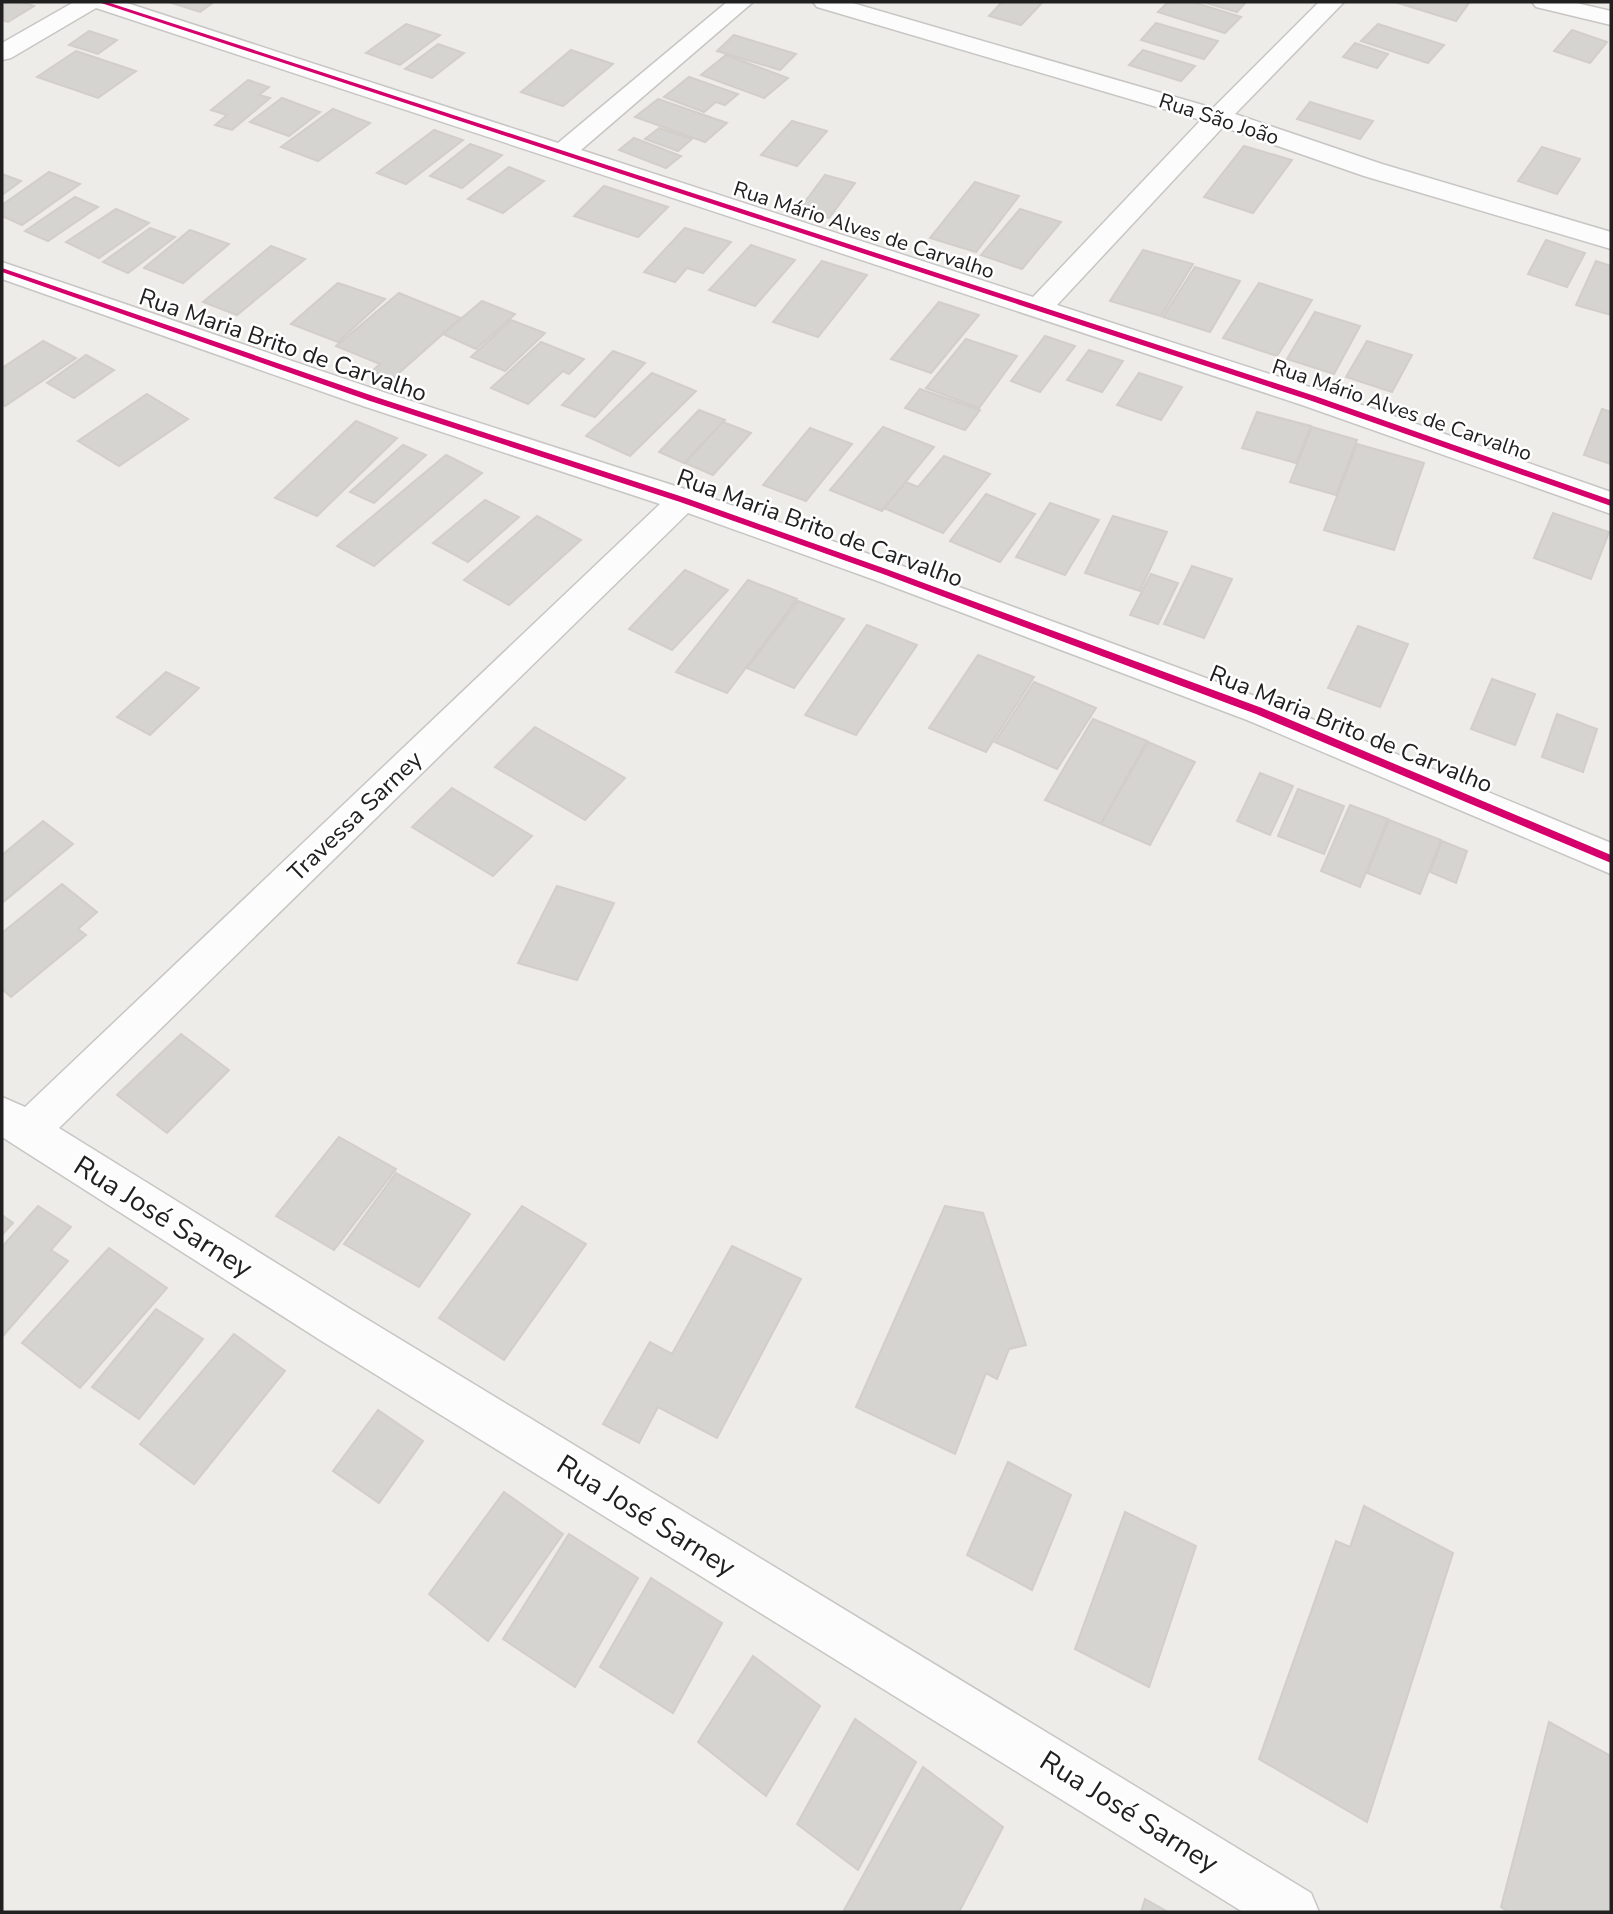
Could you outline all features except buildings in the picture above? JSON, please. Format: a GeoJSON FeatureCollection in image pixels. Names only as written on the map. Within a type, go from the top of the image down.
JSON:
{"type":"FeatureCollection","features":[{"type":"Feature","properties":{"kind":"street"},"geometry":{"type":"LineString","coordinates":[[2,53],[90,2]]}},
{"type":"Feature","properties":{"kind":"street","name":"Rua Mário Alves de Carvalho"},"geometry":{"type":"LineString","coordinates":[[101,2],[1312,398],[1611,503]]}},
{"type":"Feature","properties":{"kind":"street"},"geometry":{"type":"LineString","coordinates":[[563,152],[741,2]]}},
{"type":"Feature","properties":{"kind":"street","name":"Rua São João"},"geometry":{"type":"LineString","coordinates":[[825,2],[1218,117],[1373,170],[1611,241]]}},
{"type":"Feature","properties":{"kind":"street"},"geometry":{"type":"LineString","coordinates":[[1039,308],[1218,117],[1332,2]]}},
{"type":"Feature","properties":{"kind":"street"},"geometry":{"type":"LineString","coordinates":[[1544,2],[1611,18]]}},
{"type":"Feature","properties":{"kind":"street","name":"Rua Maria Brito de Carvalho"},"geometry":{"type":"LineString","coordinates":[[2,271],[373,399],[683,500],[1259,711],[1611,859]]}},
{"type":"Feature","properties":{"kind":"street","name":"Travessa Sarney"},"geometry":{"type":"LineString","coordinates":[[14,1124],[683,500]]}},
{"type":"Feature","properties":{"kind":"street","name":"Rua José Sarney"},"geometry":{"type":"LineString","coordinates":[[14,1124],[1292,1912]]}},
{"type":"Feature","properties":{"kind":"cycle path"},"geometry":{"type":"LineString","coordinates":[[101,2],[1312,398],[1611,503]]}},
{"type":"Feature","properties":{"kind":"cycle path"},"geometry":{"type":"LineString","coordinates":[[2,270],[373,399],[683,500],[886,572],[1259,711],[1611,859]]}}]}
